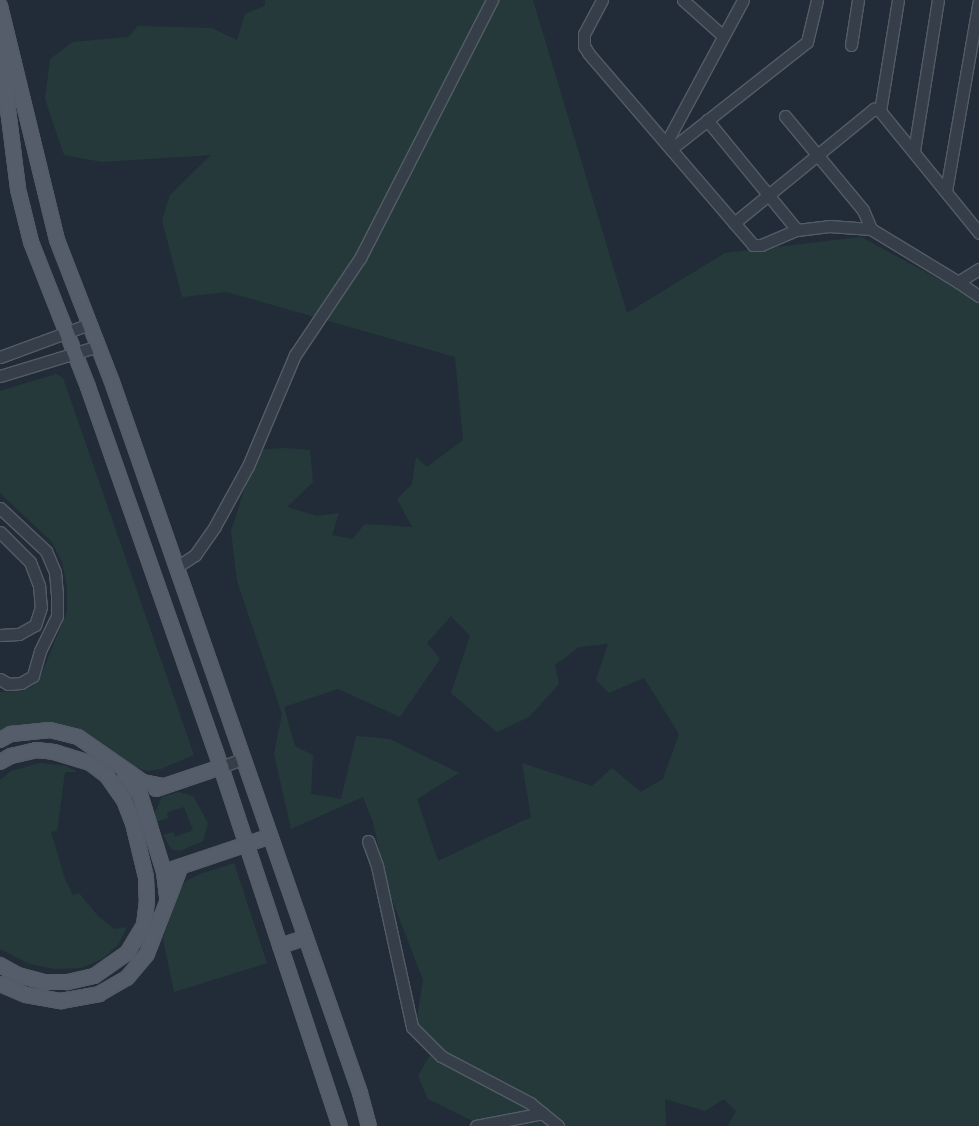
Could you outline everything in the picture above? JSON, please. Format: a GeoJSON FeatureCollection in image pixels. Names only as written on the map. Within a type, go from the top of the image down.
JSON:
{"type":"FeatureCollection","features":[{"type":"Feature","properties":{"kind":"main road"},"geometry":{"type":"LineString","coordinates":[[0,6],[24,220],[75,353],[221,767],[340,1126]]}},
{"type":"Feature","properties":{"kind":"main road"},"geometry":{"type":"LineString","coordinates":[[4,48],[47,207],[98,346],[268,837],[360,1093],[369,1126]]}},
{"type":"Feature","properties":{"kind":"main road"},"geometry":{"type":"LineString","coordinates":[[0,740],[11,734],[50,730],[91,744],[119,767],[143,782],[164,786]]}},
{"type":"Feature","properties":{"kind":"main road"},"geometry":{"type":"LineString","coordinates":[[0,762],[11,756],[36,750],[54,752],[90,763],[107,776],[124,800],[146,877],[144,925],[127,954],[94,976],[67,982],[44,982],[18,975],[0,965]]}},
{"type":"Feature","properties":{"kind":"main road"},"geometry":{"type":"LineString","coordinates":[[119,767],[140,794],[164,872],[167,900]]}},
{"type":"Feature","properties":{"kind":"main road"},"geometry":{"type":"LineString","coordinates":[[124,800],[221,767]]}},
{"type":"Feature","properties":{"kind":"main road"},"geometry":{"type":"LineString","coordinates":[[146,877],[247,846],[268,837]]}},
{"type":"Feature","properties":{"kind":"main road"},"geometry":{"type":"LineString","coordinates":[[0,984],[26,996],[62,1001],[99,994],[127,978],[147,954],[181,866]]}},
{"type":"Feature","properties":{"kind":"main road"},"geometry":{"type":"LineString","coordinates":[[280,946],[304,938]]}},
{"type":"Feature","properties":{"kind":"street"},"geometry":{"type":"LineString","coordinates":[[175,568],[195,555],[215,526],[248,466],[295,356],[360,258],[492,0]]}},
{"type":"Feature","properties":{"kind":"street"},"geometry":{"type":"LineString","coordinates":[[602,0],[590,20],[584,46],[752,245],[761,245],[797,230],[829,226],[871,229],[979,296]]}},
{"type":"Feature","properties":{"kind":"street"},"geometry":{"type":"LineString","coordinates":[[683,0],[722,35]]}},
{"type":"Feature","properties":{"kind":"street"},"geometry":{"type":"LineString","coordinates":[[668,146],[722,35],[743,0]]}},
{"type":"Feature","properties":{"kind":"street"},"geometry":{"type":"LineString","coordinates":[[668,146],[708,120],[807,42],[817,0]]}},
{"type":"Feature","properties":{"kind":"street"},"geometry":{"type":"LineString","coordinates":[[851,45],[858,0]]}},
{"type":"Feature","properties":{"kind":"street"},"geometry":{"type":"LineString","coordinates":[[880,111],[898,0]]}},
{"type":"Feature","properties":{"kind":"street"},"geometry":{"type":"LineString","coordinates":[[914,151],[938,0]]}},
{"type":"Feature","properties":{"kind":"street"},"geometry":{"type":"LineString","coordinates":[[946,190],[978,0]]}},
{"type":"Feature","properties":{"kind":"street"},"geometry":{"type":"LineString","coordinates":[[734,223],[874,109],[880,111],[979,232]]}},
{"type":"Feature","properties":{"kind":"street"},"geometry":{"type":"LineString","coordinates":[[785,116],[863,210],[871,229]]}},
{"type":"Feature","properties":{"kind":"street"},"geometry":{"type":"LineString","coordinates":[[708,120],[797,230]]}},
{"type":"Feature","properties":{"kind":"street"},"geometry":{"type":"LineString","coordinates":[[958,282],[979,269]]}},
{"type":"Feature","properties":{"kind":"street"},"geometry":{"type":"LineString","coordinates":[[0,357],[89,324]]}},
{"type":"Feature","properties":{"kind":"street"},"geometry":{"type":"LineString","coordinates":[[0,376],[98,346]]}},
{"type":"Feature","properties":{"kind":"street"},"geometry":{"type":"LineString","coordinates":[[0,508],[46,551],[55,572],[58,595],[57,616],[40,651],[33,676],[20,683],[8,684],[0,679]]}},
{"type":"Feature","properties":{"kind":"street"},"geometry":{"type":"LineString","coordinates":[[0,532],[30,562],[39,586],[41,607],[35,625],[19,634],[0,635]]}},
{"type":"Feature","properties":{"kind":"street"},"geometry":{"type":"LineString","coordinates":[[221,767],[242,759]]}},
{"type":"Feature","properties":{"kind":"street"},"geometry":{"type":"LineString","coordinates":[[368,841],[377,866],[412,1028],[441,1056],[530,1103],[558,1126]]}},
{"type":"Feature","properties":{"kind":"street"},"geometry":{"type":"LineString","coordinates":[[476,1126],[543,1113]]}},
{"type":"Feature","properties":{"kind":"green space"},"geometry":{"type":"Polygon","coordinates":[[[265,0],[533,0],[627,313],[725,253],[861,237],[979,301],[979,1126],[728,1126],[736,1111],[724,1099],[705,1111],[665,1099],[666,1126],[483,1126],[428,1099],[418,1076],[436,1045],[416,1025],[423,980],[388,889],[373,822],[363,797],[291,829],[274,754],[282,714],[237,581],[231,531],[257,450],[285,448],[310,450],[313,482],[287,507],[317,516],[339,513],[332,535],[352,539],[365,524],[412,527],[397,499],[412,484],[416,457],[427,467],[463,440],[455,357],[227,292],[182,297],[162,220],[170,195],[211,155],[102,162],[64,155],[45,99],[50,59],[73,42],[128,37],[138,26],[212,28],[237,40],[245,14],[265,6],[265,0]],[[451,616],[427,643],[440,659],[400,717],[338,689],[284,707],[295,746],[313,755],[311,794],[341,799],[356,736],[390,739],[459,773],[417,799],[438,861],[531,817],[522,763],[592,786],[612,768],[641,792],[663,779],[679,734],[644,678],[609,693],[596,680],[608,644],[579,647],[555,665],[559,684],[529,717],[497,732],[451,693],[470,636],[451,616]]]}},
{"type":"Feature","properties":{"kind":"green space"},"geometry":{"type":"Polygon","coordinates":[[[56,374],[63,378],[194,755],[161,769],[148,771],[133,767],[87,734],[64,728],[0,733],[0,692],[22,691],[33,686],[42,673],[67,612],[67,587],[62,562],[52,542],[0,493],[0,391],[56,374]]]}},
{"type":"Feature","properties":{"kind":"green space"},"geometry":{"type":"Polygon","coordinates":[[[40,763],[66,766],[77,772],[65,772],[57,831],[51,832],[65,879],[73,895],[79,893],[98,916],[114,929],[127,927],[118,945],[102,959],[81,968],[55,969],[30,964],[0,949],[0,780],[11,771],[40,763]]]}},
{"type":"Feature","properties":{"kind":"green space"},"geometry":{"type":"Polygon","coordinates":[[[179,792],[193,796],[208,823],[203,841],[180,851],[171,849],[163,835],[173,832],[175,837],[193,830],[184,807],[167,812],[168,818],[156,822],[155,812],[162,797],[179,792]]]}},
{"type":"Feature","properties":{"kind":"green space"},"geometry":{"type":"Polygon","coordinates":[[[234,863],[267,963],[174,992],[163,939],[179,890],[186,881],[200,874],[234,863]]]}}]}
